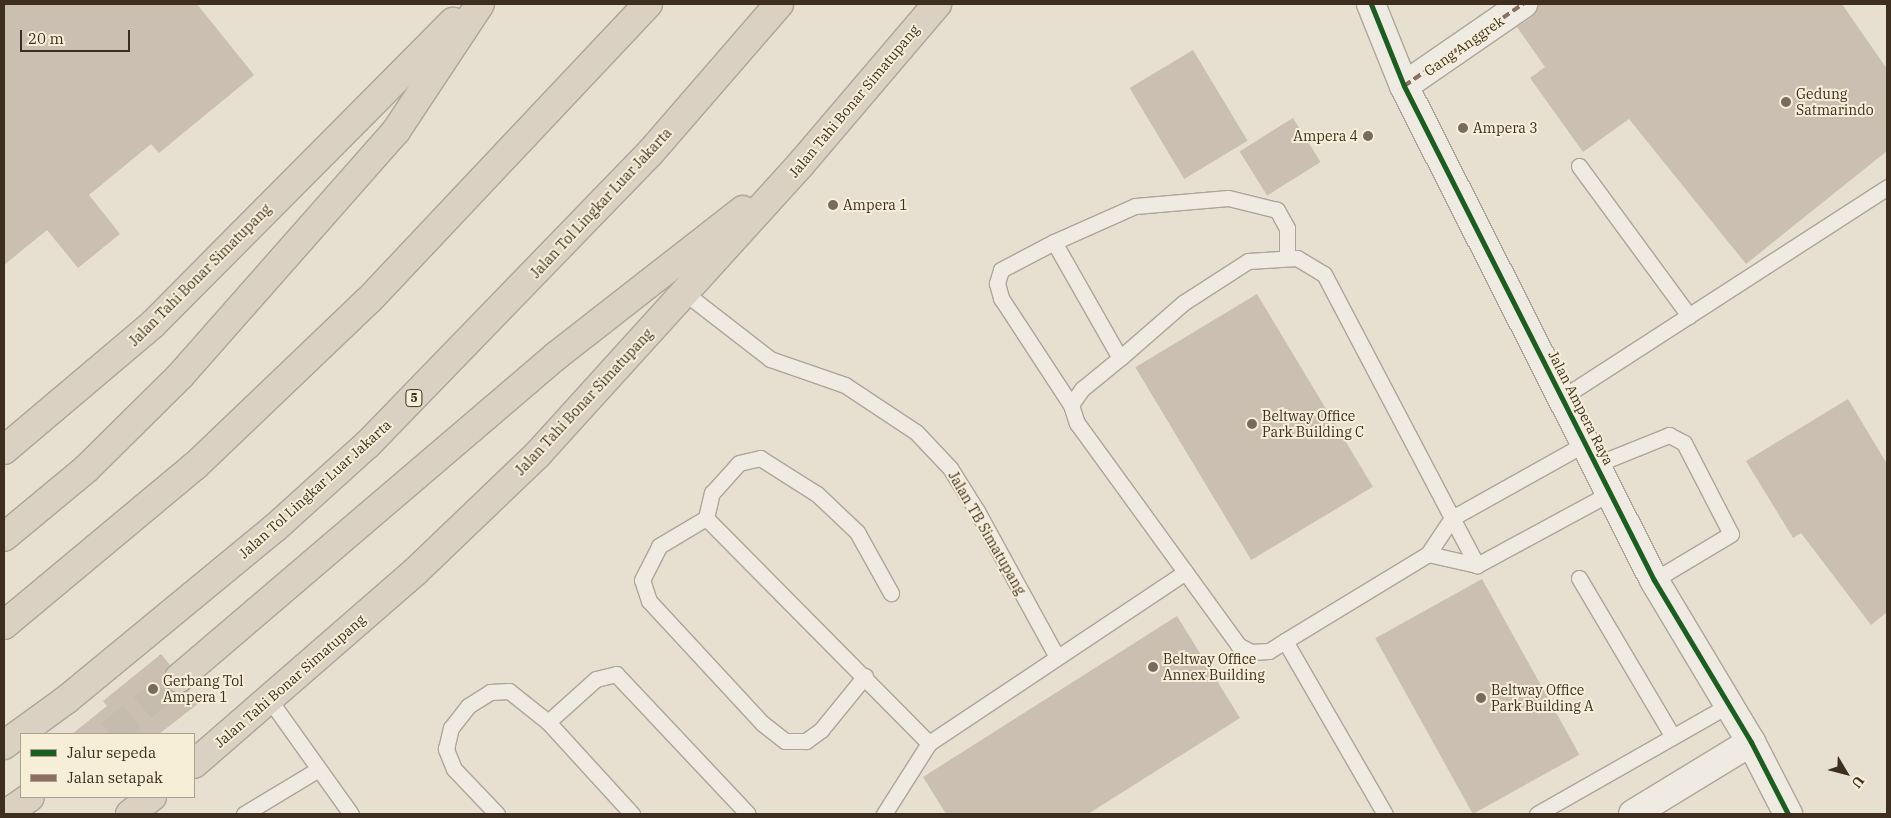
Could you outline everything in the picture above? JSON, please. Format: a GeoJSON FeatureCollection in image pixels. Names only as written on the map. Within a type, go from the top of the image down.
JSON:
{"type":"FeatureCollection","features":[{"type":"Feature","properties":{"kind":"highway","name":"Jalan Tahi Bonar Simatupang"},"geometry":{"type":"LineString","coordinates":[[4,450],[153,324],[471,4]]}},
{"type":"Feature","properties":{"kind":"highway"},"geometry":{"type":"LineString","coordinates":[[4,538],[86,469],[187,369],[396,131],[480,4]]}},
{"type":"Feature","properties":{"kind":"highway"},"geometry":{"type":"LineString","coordinates":[[4,624],[195,466],[362,307],[570,91],[648,4]]}},
{"type":"Feature","properties":{"kind":"highway","name":"Jalan Tol Lingkar Luar Jakarta"},"geometry":{"type":"LineString","coordinates":[[21,733],[66,700],[276,527],[368,444],[650,154],[779,4]]}},
{"type":"Feature","properties":{"kind":"highway","name":"Jalan Tahi Bonar Simatupang"},"geometry":{"type":"LineString","coordinates":[[195,763],[416,571],[538,454],[801,164],[937,4]]}},
{"type":"Feature","properties":{"kind":"highway"},"geometry":{"type":"LineString","coordinates":[[179,678],[556,356],[801,164]]}},
{"type":"Feature","properties":{"kind":"highway","name":"Jalan Tol Lingkar Luar Jakarta"},"geometry":{"type":"LineString","coordinates":[[4,745],[20,733]]}},
{"type":"Feature","properties":{"kind":"highway"},"geometry":{"type":"LineString","coordinates":[[6,814],[29,798]]}},
{"type":"Feature","properties":{"kind":"highway"},"geometry":{"type":"LineString","coordinates":[[130,814],[151,798]]}},
{"type":"Feature","properties":{"kind":"street","name":"Jalan Ampera Raya"},"geometry":{"type":"LineString","coordinates":[[1371,4],[1404,86],[1592,453],[1654,580],[1751,742],[1788,814]]}},
{"type":"Feature","properties":{"kind":"street","name":"Gang Anggrek"},"geometry":{"type":"LineString","coordinates":[[1404,86],[1523,4]]}},
{"type":"Feature","properties":{"kind":"street"},"geometry":{"type":"LineString","coordinates":[[1633,814],[1751,742]]}},
{"type":"Feature","properties":{"kind":"lane"},"geometry":{"type":"LineString","coordinates":[[1578,166],[1689,316]]}},
{"type":"Feature","properties":{"kind":"lane"},"geometry":{"type":"LineString","coordinates":[[1563,397],[1887,187]]}},
{"type":"Feature","properties":{"kind":"lane"},"geometry":{"type":"LineString","coordinates":[[1286,256],[1287,228],[1277,210],[1228,198],[1135,206],[1054,242],[1001,270],[997,283],[1001,298],[1071,405],[1077,423],[1238,645],[1251,652],[1269,651],[1285,642],[1428,554],[1452,518],[1592,453],[1669,435],[1684,443],[1731,534],[1654,580]]}},
{"type":"Feature","properties":{"kind":"lane"},"geometry":{"type":"LineString","coordinates":[[1054,242],[1120,358]]}},
{"type":"Feature","properties":{"kind":"lane"},"geometry":{"type":"LineString","coordinates":[[1071,405],[1082,389],[1183,303],[1248,261],[1286,256],[1324,274],[1477,565]]}},
{"type":"Feature","properties":{"kind":"lane","name":"Jalan TB Simatupang"},"geometry":{"type":"LineString","coordinates":[[686,293],[718,321],[770,359],[845,385],[916,432],[950,468],[978,511],[1056,658]]}},
{"type":"Feature","properties":{"kind":"lane"},"geometry":{"type":"LineString","coordinates":[[865,676],[806,741],[786,741],[763,724],[649,601],[642,580],[659,546],[706,518],[712,493],[739,464],[760,458],[817,494],[856,532],[891,593]]}},
{"type":"Feature","properties":{"kind":"lane"},"geometry":{"type":"LineString","coordinates":[[1428,554],[1477,565],[1610,493]]}},
{"type":"Feature","properties":{"kind":"lane"},"geometry":{"type":"LineString","coordinates":[[706,518],[865,676],[929,743]]}},
{"type":"Feature","properties":{"kind":"lane"},"geometry":{"type":"LineString","coordinates":[[884,814],[929,743],[1186,572]]}},
{"type":"Feature","properties":{"kind":"lane"},"geometry":{"type":"LineString","coordinates":[[1579,578],[1672,735]]}},
{"type":"Feature","properties":{"kind":"lane"},"geometry":{"type":"LineString","coordinates":[[1285,642],[1385,814]]}},
{"type":"Feature","properties":{"kind":"lane"},"geometry":{"type":"LineString","coordinates":[[548,722],[596,679],[616,674],[742,812]]}},
{"type":"Feature","properties":{"kind":"lane"},"geometry":{"type":"LineString","coordinates":[[497,814],[454,769],[446,749],[451,728],[468,706],[490,692],[509,691],[548,722],[632,814]]}},
{"type":"Feature","properties":{"kind":"lane"},"geometry":{"type":"LineString","coordinates":[[269,699],[317,770],[351,814]]}},
{"type":"Feature","properties":{"kind":"lane"},"geometry":{"type":"LineString","coordinates":[[1537,814],[1672,735],[1729,705]]}},
{"type":"Feature","properties":{"kind":"lane"},"geometry":{"type":"LineString","coordinates":[[244,814],[317,770]]}},
{"type":"Feature","properties":{"kind":"building"},"geometry":{"type":"Polygon","coordinates":[[[4,4],[197,4],[254,75],[159,153],[151,144],[89,195],[120,234],[78,268],[47,230],[4,265],[4,4]]]}},
{"type":"Feature","properties":{"kind":"building"},"geometry":{"type":"Polygon","coordinates":[[[1538,4],[1842,4],[1887,69],[1887,151],[1746,264],[1629,119],[1583,152],[1530,78],[1545,67],[1517,27],[1532,17],[1538,4]]]}},
{"type":"Feature","properties":{"kind":"building"},"geometry":{"type":"Polygon","coordinates":[[[1193,50],[1248,141],[1184,179],[1130,88],[1193,50]]]}},
{"type":"Feature","properties":{"kind":"building"},"geometry":{"type":"Polygon","coordinates":[[[1293,118],[1321,162],[1267,195],[1240,151],[1293,118]]]}},
{"type":"Feature","properties":{"kind":"building","name":"Beltway Office Park Building C"},"geometry":{"type":"Polygon","coordinates":[[[1257,294],[1373,487],[1251,560],[1135,367],[1257,294]]]}},
{"type":"Feature","properties":{"kind":"building"},"geometry":{"type":"Polygon","coordinates":[[[1848,399],[1887,464],[1887,612],[1871,625],[1801,533],[1793,538],[1746,461],[1848,399]]]}},
{"type":"Feature","properties":{"kind":"building","name":"Beltway Office Park Building A"},"geometry":{"type":"Polygon","coordinates":[[[1482,579],[1579,755],[1473,814],[1375,638],[1482,579]]]}},
{"type":"Feature","properties":{"kind":"building","name":"Beltway Office Annex Building"},"geometry":{"type":"Polygon","coordinates":[[[1177,616],[1240,718],[1088,814],[946,814],[923,777],[1177,616]]]}},
{"type":"Feature","properties":{"kind":"building","name":"Gerbang Tol Ampera 1"},"geometry":{"type":"Polygon","coordinates":[[[161,654],[170,665],[164,673],[167,688],[174,693],[189,690],[199,703],[160,733],[73,733],[107,706],[103,701],[161,654]]]}},
{"type":"Feature","properties":{"kind":"tunnel"},"geometry":{"type":"LineString","coordinates":[[111,733],[179,678]]}},
{"type":"Feature","properties":{"kind":"marked path"},"geometry":{"type":"LineString","coordinates":[[1404,86],[1523,4]]}},
{"type":"Feature","properties":{"kind":"cycle path"},"geometry":{"type":"LineString","coordinates":[[1371,4],[1404,86],[1654,580],[1751,742],[1788,814]]}},
{"type":"Feature","properties":{"kind":"place","name":"Gedung Satmarindo"},"geometry":{"type":"Point","coordinates":[1786,102]}},
{"type":"Feature","properties":{"kind":"place","name":"Ampera 3"},"geometry":{"type":"Point","coordinates":[1463,128]}},
{"type":"Feature","properties":{"kind":"place","name":"Ampera 4"},"geometry":{"type":"Point","coordinates":[1368,136]}},
{"type":"Feature","properties":{"kind":"place","name":"Ampera 1"},"geometry":{"type":"Point","coordinates":[833,205]}},
{"type":"Feature","properties":{"kind":"place","name":"Beltway Office Park Building C"},"geometry":{"type":"Point","coordinates":[1252,424]}},
{"type":"Feature","properties":{"kind":"place","name":"Beltway Office Annex Building"},"geometry":{"type":"Point","coordinates":[1153,667]}},
{"type":"Feature","properties":{"kind":"place","name":"Gerbang Tol Ampera 1"},"geometry":{"type":"Point","coordinates":[153,689]}},
{"type":"Feature","properties":{"kind":"place","name":"Beltway Office Park Building A"},"geometry":{"type":"Point","coordinates":[1481,698]}}]}
